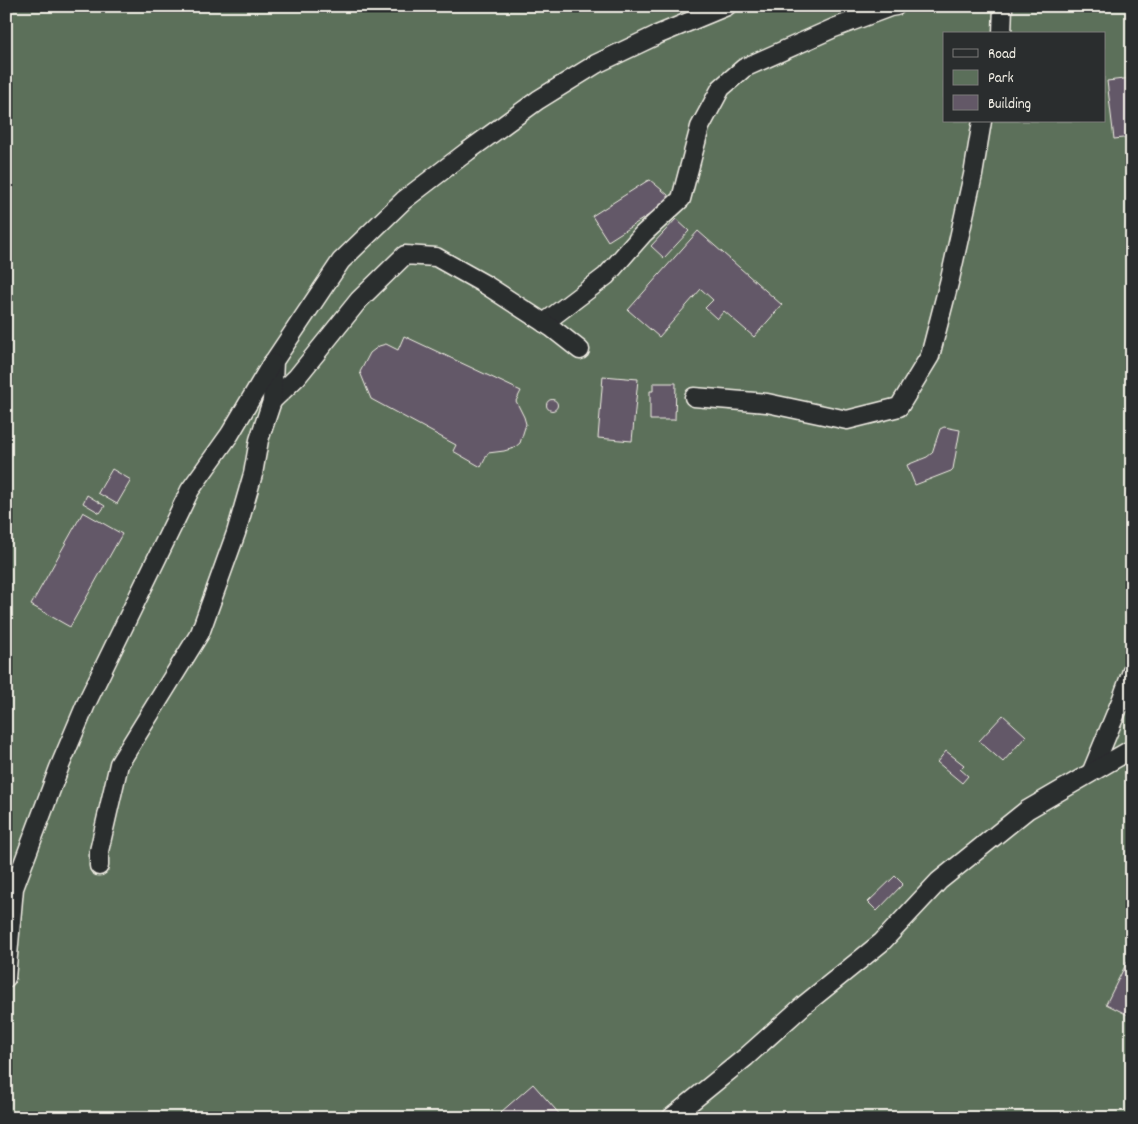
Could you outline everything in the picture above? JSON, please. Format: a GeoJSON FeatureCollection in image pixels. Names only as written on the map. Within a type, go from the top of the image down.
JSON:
{"type":"FeatureCollection","features":[{"type":"Feature","properties":{"kind":"street"},"geometry":{"type":"LineString","coordinates":[[6,978],[14,888],[59,768],[86,704],[190,490],[230,434],[274,361],[341,261],[404,200],[538,100],[596,64],[657,35],[727,6]]}},
{"type":"Feature","properties":{"kind":"street"},"geometry":{"type":"LineString","coordinates":[[544,323],[606,276],[643,234],[681,199],[700,127],[721,88],[744,68],[834,28],[896,6]]}},
{"type":"Feature","properties":{"kind":"street"},"geometry":{"type":"LineString","coordinates":[[1002,32],[1003,6]]}},
{"type":"Feature","properties":{"kind":"street"},"geometry":{"type":"LineString","coordinates":[[694,397],[767,403],[847,420],[900,407],[930,356],[952,270],[973,175],[982,122]]}},
{"type":"Feature","properties":{"kind":"street"},"geometry":{"type":"LineString","coordinates":[[272,401],[298,377],[359,300],[405,255],[436,256],[486,285],[544,323],[580,350]]}},
{"type":"Feature","properties":{"kind":"street"},"geometry":{"type":"LineString","coordinates":[[99,866],[99,851],[119,764],[200,633],[236,533],[253,474],[259,440],[272,401],[274,361]]}},
{"type":"Feature","properties":{"kind":"street"},"geometry":{"type":"LineString","coordinates":[[1092,771],[1132,671]]}},
{"type":"Feature","properties":{"kind":"street"},"geometry":{"type":"LineString","coordinates":[[671,1118],[746,1057],[804,1005],[882,942],[939,881],[1027,810],[1092,771],[1132,750]]}},
{"type":"Feature","properties":{"kind":"green space"},"geometry":{"type":"Polygon","coordinates":[[[6,6],[1132,6],[1132,1118],[6,1118],[6,6]]]}},
{"type":"Feature","properties":{"kind":"building"},"geometry":{"type":"Polygon","coordinates":[[[1132,78],[1132,137],[1114,139],[1107,81],[1132,78]]]}},
{"type":"Feature","properties":{"kind":"building"},"geometry":{"type":"Polygon","coordinates":[[[650,180],[668,195],[668,203],[608,241],[592,216],[650,180]]]}},
{"type":"Feature","properties":{"kind":"building"},"geometry":{"type":"Polygon","coordinates":[[[676,219],[689,231],[664,258],[651,246],[676,219]]]}},
{"type":"Feature","properties":{"kind":"building"},"geometry":{"type":"Polygon","coordinates":[[[698,231],[782,305],[754,337],[724,311],[717,319],[705,308],[713,300],[701,289],[659,337],[628,310],[698,231]]]}},
{"type":"Feature","properties":{"kind":"building"},"geometry":{"type":"Polygon","coordinates":[[[404,336],[521,391],[516,401],[526,424],[520,443],[514,448],[488,453],[481,467],[453,451],[456,445],[371,399],[360,372],[370,353],[379,346],[386,344],[398,350],[404,336]]]}},
{"type":"Feature","properties":{"kind":"building"},"geometry":{"type":"Polygon","coordinates":[[[603,376],[638,379],[632,441],[598,438],[603,376]]]}},
{"type":"Feature","properties":{"kind":"building"},"geometry":{"type":"Polygon","coordinates":[[[653,383],[676,383],[675,420],[650,420],[650,391],[653,391],[653,383]]]}},
{"type":"Feature","properties":{"kind":"building"},"geometry":{"type":"Polygon","coordinates":[[[552,399],[558,405],[552,411],[546,405],[552,399]]]}},
{"type":"Feature","properties":{"kind":"building"},"geometry":{"type":"Polygon","coordinates":[[[944,427],[960,430],[953,469],[915,485],[907,465],[932,453],[940,429],[944,427]]]}},
{"type":"Feature","properties":{"kind":"building"},"geometry":{"type":"Polygon","coordinates":[[[112,469],[131,480],[117,504],[98,493],[112,469]]]}},
{"type":"Feature","properties":{"kind":"building"},"geometry":{"type":"Polygon","coordinates":[[[87,495],[105,506],[100,513],[83,503],[87,495]]]}},
{"type":"Feature","properties":{"kind":"building"},"geometry":{"type":"Polygon","coordinates":[[[83,512],[122,534],[70,627],[31,605],[83,512]]]}},
{"type":"Feature","properties":{"kind":"building"},"geometry":{"type":"Polygon","coordinates":[[[1003,715],[1026,736],[1003,762],[979,741],[1003,715]]]}},
{"type":"Feature","properties":{"kind":"building"},"geometry":{"type":"Polygon","coordinates":[[[946,751],[964,765],[960,769],[968,776],[962,783],[937,762],[946,751]]]}},
{"type":"Feature","properties":{"kind":"building"},"geometry":{"type":"Polygon","coordinates":[[[895,876],[903,884],[877,911],[868,902],[895,876]]]}},
{"type":"Feature","properties":{"kind":"building"},"geometry":{"type":"Polygon","coordinates":[[[1132,952],[1132,1017],[1106,1004],[1132,952]]]}},
{"type":"Feature","properties":{"kind":"building"},"geometry":{"type":"Polygon","coordinates":[[[533,1084],[563,1118],[506,1118],[501,1112],[533,1084]]]}}]}
